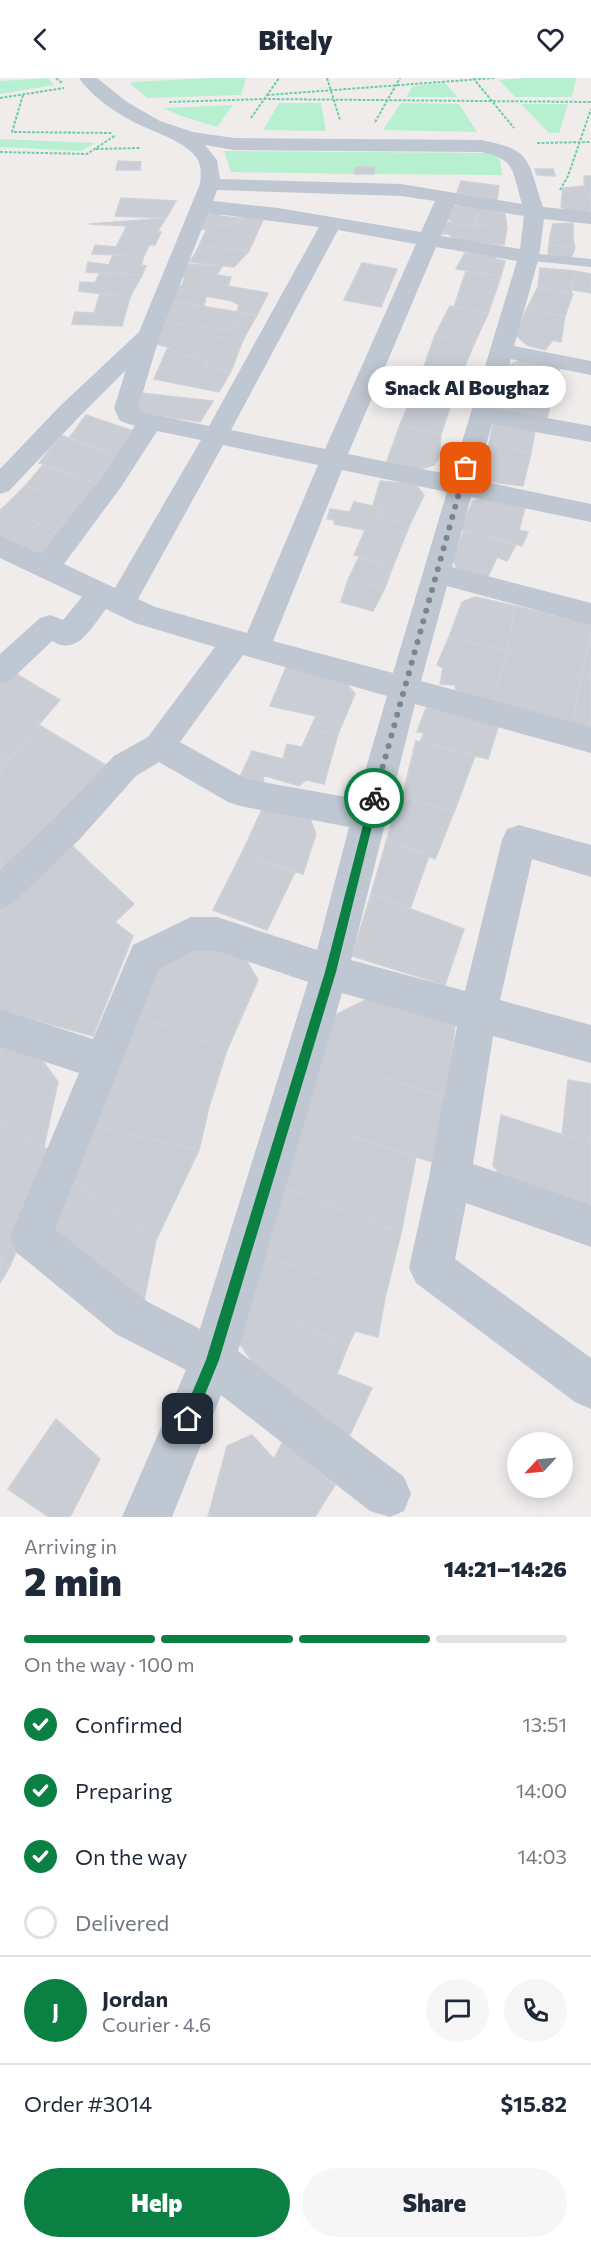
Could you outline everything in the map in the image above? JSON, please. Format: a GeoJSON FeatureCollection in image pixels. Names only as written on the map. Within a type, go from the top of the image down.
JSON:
{"type":"FeatureCollection","features":[{"type":"Feature","properties":{"kind":"street"},"geometry":{"type":"LineString","coordinates":[[87,78],[117,104],[143,121],[176,135],[199,149],[212,168],[206,195],[149,335],[126,408],[129,415],[151,422],[334,458],[591,513]]}},
{"type":"Feature","properties":{"kind":"street"},"geometry":{"type":"LineString","coordinates":[[147,1517],[213,1360],[330,972],[369,816],[406,689],[436,573],[529,256],[535,212],[519,163],[510,153],[502,150],[481,146],[234,144],[176,135]]}},
{"type":"Feature","properties":{"kind":"street"},"geometry":{"type":"LineString","coordinates":[[206,195],[376,188],[591,218]]}},
{"type":"Feature","properties":{"kind":"street"},"geometry":{"type":"LineString","coordinates":[[206,195],[331,224],[529,256]]}},
{"type":"Feature","properties":{"kind":"street"},"geometry":{"type":"LineString","coordinates":[[0,893],[66,830],[125,766],[159,746],[246,645],[334,458],[447,197]]}},
{"type":"Feature","properties":{"kind":"street"},"geometry":{"type":"LineString","coordinates":[[0,672],[50,626],[67,636],[111,598],[172,517],[331,224]]}},
{"type":"Feature","properties":{"kind":"street"},"geometry":{"type":"LineString","coordinates":[[0,485],[68,413],[149,335]]}},
{"type":"Feature","properties":{"kind":"street"},"geometry":{"type":"LineString","coordinates":[[501,350],[591,368]]}},
{"type":"Feature","properties":{"kind":"street"},"geometry":{"type":"LineString","coordinates":[[482,414],[591,434]]}},
{"type":"Feature","properties":{"kind":"street"},"geometry":{"type":"LineString","coordinates":[[46,568],[112,481],[151,422]]}},
{"type":"Feature","properties":{"kind":"street"},"geometry":{"type":"LineString","coordinates":[[0,546],[155,618],[591,740]]}},
{"type":"Feature","properties":{"kind":"street"},"geometry":{"type":"LineString","coordinates":[[436,573],[591,614]]}},
{"type":"Feature","properties":{"kind":"street"},"geometry":{"type":"LineString","coordinates":[[159,746],[240,792],[369,816]]}},
{"type":"Feature","properties":{"kind":"street"},"geometry":{"type":"LineString","coordinates":[[591,861],[519,840],[478,1013],[450,1177],[431,1268],[591,1386]]}},
{"type":"Feature","properties":{"kind":"street"},"geometry":{"type":"LineString","coordinates":[[387,1494],[213,1360],[132,1318],[31,1237],[146,957],[191,934],[218,934],[330,972],[591,1044]]}},
{"type":"Feature","properties":{"kind":"street"},"geometry":{"type":"LineString","coordinates":[[0,1028],[102,1061]]}},
{"type":"Feature","properties":{"kind":"street"},"geometry":{"type":"LineString","coordinates":[[450,1177],[591,1226]]}},
{"type":"Feature","properties":{"kind":"lane"},"geometry":{"type":"LineString","coordinates":[[529,256],[591,263]]}},
{"type":"Feature","properties":{"kind":"path"},"geometry":{"type":"LineString","coordinates":[[234,144],[279,78]]}},
{"type":"Feature","properties":{"kind":"path"},"geometry":{"type":"LineString","coordinates":[[327,78],[334,100],[355,145],[388,100],[400,78]]}},
{"type":"Feature","properties":{"kind":"path"},"geometry":{"type":"LineString","coordinates":[[267,95],[494,78]]}},
{"type":"Feature","properties":{"kind":"path"},"geometry":{"type":"LineString","coordinates":[[473,79],[519,135]]}},
{"type":"Feature","properties":{"kind":"path"},"geometry":{"type":"LineString","coordinates":[[0,98],[68,87]]}},
{"type":"Feature","properties":{"kind":"path"},"geometry":{"type":"LineString","coordinates":[[0,152],[87,154],[118,134],[12,132],[22,95]]}},
{"type":"Feature","properties":{"kind":"path"},"geometry":{"type":"LineString","coordinates":[[117,104],[264,99],[591,102]]}},
{"type":"Feature","properties":{"kind":"path"},"geometry":{"type":"LineString","coordinates":[[535,212],[558,193],[568,176],[591,109]]}},
{"type":"Feature","properties":{"kind":"path"},"geometry":{"type":"LineString","coordinates":[[537,143],[591,142]]}},
{"type":"Feature","properties":{"kind":"path"},"geometry":{"type":"LineString","coordinates":[[96,148],[142,148]]}},
{"type":"Feature","properties":{"kind":"green space"},"geometry":{"type":"Polygon","coordinates":[[[48,78],[54,85],[0,94],[0,81],[48,78]]]}},
{"type":"Feature","properties":{"kind":"green space"},"geometry":{"type":"Polygon","coordinates":[[[246,78],[241,95],[148,98],[130,84],[133,82],[246,78]]]}},
{"type":"Feature","properties":{"kind":"green space"},"geometry":{"type":"Polygon","coordinates":[[[576,78],[572,97],[515,97],[499,80],[576,78]]]}},
{"type":"Feature","properties":{"kind":"green space"},"geometry":{"type":"Polygon","coordinates":[[[445,83],[457,97],[406,97],[413,86],[445,83]]]}},
{"type":"Feature","properties":{"kind":"green space"},"geometry":{"type":"Polygon","coordinates":[[[279,103],[321,103],[326,131],[263,130],[279,103]]]}},
{"type":"Feature","properties":{"kind":"green space"},"geometry":{"type":"Polygon","coordinates":[[[401,103],[459,104],[477,132],[383,130],[401,103]]]}},
{"type":"Feature","properties":{"kind":"green space"},"geometry":{"type":"Polygon","coordinates":[[[521,104],[568,104],[559,133],[549,133],[521,104]]]}},
{"type":"Feature","properties":{"kind":"green space"},"geometry":{"type":"Polygon","coordinates":[[[233,105],[217,127],[163,108],[233,105]]]}},
{"type":"Feature","properties":{"kind":"green space"},"geometry":{"type":"Polygon","coordinates":[[[0,139],[95,143],[81,151],[0,147],[0,139]]]}},
{"type":"Feature","properties":{"kind":"green space"},"geometry":{"type":"Polygon","coordinates":[[[224,151],[491,153],[500,159],[502,175],[374,174],[374,167],[355,167],[355,174],[231,172],[224,151]]]}},
{"type":"Feature","properties":{"kind":"building"},"geometry":{"type":"Polygon","coordinates":[[[118,161],[141,162],[140,170],[116,170],[118,161]]]}},
{"type":"Feature","properties":{"kind":"building"},"geometry":{"type":"Polygon","coordinates":[[[355,167],[374,167],[374,174],[355,174],[355,167]]]}},
{"type":"Feature","properties":{"kind":"building"},"geometry":{"type":"Polygon","coordinates":[[[535,169],[553,169],[555,176],[537,175],[535,169]]]}},
{"type":"Feature","properties":{"kind":"building"},"geometry":{"type":"Polygon","coordinates":[[[584,176],[591,176],[591,193],[585,192],[584,176]]]}},
{"type":"Feature","properties":{"kind":"building"},"geometry":{"type":"Polygon","coordinates":[[[461,181],[499,186],[497,200],[457,193],[461,181]]]}},
{"type":"Feature","properties":{"kind":"building"},"geometry":{"type":"Polygon","coordinates":[[[585,186],[585,192],[591,193],[591,214],[567,211],[561,207],[563,188],[585,186]]]}},
{"type":"Feature","properties":{"kind":"building"},"geometry":{"type":"Polygon","coordinates":[[[121,198],[176,201],[166,218],[115,216],[121,198]]]}},
{"type":"Feature","properties":{"kind":"building"},"geometry":{"type":"Polygon","coordinates":[[[450,206],[481,208],[474,227],[449,222],[452,220],[443,218],[450,206]]]}},
{"type":"Feature","properties":{"kind":"building"},"geometry":{"type":"Polygon","coordinates":[[[481,208],[505,214],[507,228],[474,224],[481,208]]]}},
{"type":"Feature","properties":{"kind":"building"},"geometry":{"type":"Polygon","coordinates":[[[207,211],[222,214],[219,216],[240,218],[234,226],[221,225],[206,230],[199,228],[201,216],[210,214],[207,211]]]}},
{"type":"Feature","properties":{"kind":"building"},"geometry":{"type":"Polygon","coordinates":[[[245,215],[263,220],[249,251],[208,247],[207,251],[197,250],[206,230],[221,225],[234,226],[245,215]]]}},
{"type":"Feature","properties":{"kind":"building"},"geometry":{"type":"Polygon","coordinates":[[[166,218],[157,232],[161,232],[155,245],[149,245],[144,256],[92,254],[95,245],[116,247],[127,226],[89,224],[166,218]]]}},
{"type":"Feature","properties":{"kind":"building"},"geometry":{"type":"Polygon","coordinates":[[[442,221],[474,227],[474,224],[507,228],[504,245],[456,240],[448,234],[440,234],[442,221]]]}},
{"type":"Feature","properties":{"kind":"building"},"geometry":{"type":"Polygon","coordinates":[[[573,223],[573,239],[550,236],[553,224],[573,223]]]}},
{"type":"Feature","properties":{"kind":"building"},"geometry":{"type":"Polygon","coordinates":[[[550,236],[573,239],[575,248],[549,244],[550,236]]]}},
{"type":"Feature","properties":{"kind":"building"},"geometry":{"type":"Polygon","coordinates":[[[549,244],[575,248],[571,258],[548,254],[549,244]]]}},
{"type":"Feature","properties":{"kind":"building"},"geometry":{"type":"Polygon","coordinates":[[[208,247],[249,251],[234,267],[190,262],[197,250],[207,251],[208,247]]]}},
{"type":"Feature","properties":{"kind":"building"},"geometry":{"type":"Polygon","coordinates":[[[465,253],[496,256],[496,259],[505,261],[501,276],[456,269],[465,253]]]}},
{"type":"Feature","properties":{"kind":"building"},"geometry":{"type":"Polygon","coordinates":[[[113,255],[144,256],[141,265],[146,266],[142,275],[86,272],[88,262],[109,265],[113,255]]]}},
{"type":"Feature","properties":{"kind":"building"},"geometry":{"type":"Polygon","coordinates":[[[362,263],[397,269],[381,307],[344,300],[362,263]]]}},
{"type":"Feature","properties":{"kind":"building"},"geometry":{"type":"Polygon","coordinates":[[[188,264],[222,266],[217,275],[231,277],[228,286],[268,293],[257,315],[237,311],[239,305],[232,301],[206,296],[204,306],[171,301],[177,286],[182,285],[185,277],[180,277],[188,264]]]}},
{"type":"Feature","properties":{"kind":"building"},"geometry":{"type":"Polygon","coordinates":[[[540,268],[575,271],[571,294],[538,287],[540,268]]]}},
{"type":"Feature","properties":{"kind":"building"},"geometry":{"type":"Polygon","coordinates":[[[466,271],[501,276],[488,314],[454,307],[466,271]]]}},
{"type":"Feature","properties":{"kind":"building"},"geometry":{"type":"Polygon","coordinates":[[[575,271],[591,274],[591,293],[572,290],[575,271]]]}},
{"type":"Feature","properties":{"kind":"building"},"geometry":{"type":"Polygon","coordinates":[[[100,273],[142,275],[130,297],[79,291],[80,282],[95,283],[100,273]]]}},
{"type":"Feature","properties":{"kind":"building"},"geometry":{"type":"Polygon","coordinates":[[[538,287],[573,294],[565,316],[526,310],[538,287]]]}},
{"type":"Feature","properties":{"kind":"building"},"geometry":{"type":"Polygon","coordinates":[[[100,294],[130,297],[122,326],[72,324],[75,312],[94,313],[100,294]]]}},
{"type":"Feature","properties":{"kind":"building"},"geometry":{"type":"Polygon","coordinates":[[[171,301],[244,313],[233,330],[163,322],[171,301]]]}},
{"type":"Feature","properties":{"kind":"building"},"geometry":{"type":"Polygon","coordinates":[[[450,306],[488,314],[475,342],[435,335],[450,306]]]}},
{"type":"Feature","properties":{"kind":"building"},"geometry":{"type":"Polygon","coordinates":[[[526,310],[565,316],[561,342],[553,340],[545,350],[527,345],[516,335],[526,310]]]}},
{"type":"Feature","properties":{"kind":"building"},"geometry":{"type":"Polygon","coordinates":[[[244,313],[257,315],[243,340],[205,335],[196,358],[180,355],[168,347],[156,344],[163,322],[233,330],[244,313]]]}},
{"type":"Feature","properties":{"kind":"building"},"geometry":{"type":"Polygon","coordinates":[[[205,335],[243,340],[231,371],[204,367],[209,360],[195,361],[205,335]]]}},
{"type":"Feature","properties":{"kind":"building"},"geometry":{"type":"Polygon","coordinates":[[[435,335],[475,342],[461,375],[423,369],[435,335]]]}},
{"type":"Feature","properties":{"kind":"building"},"geometry":{"type":"Polygon","coordinates":[[[168,347],[180,355],[196,358],[195,361],[209,360],[204,367],[231,371],[219,392],[154,379],[168,347]]]}},
{"type":"Feature","properties":{"kind":"building"},"geometry":{"type":"Polygon","coordinates":[[[521,359],[560,366],[554,395],[503,386],[510,365],[521,359]]]}},
{"type":"Feature","properties":{"kind":"building"},"geometry":{"type":"Polygon","coordinates":[[[423,369],[461,375],[441,434],[400,425],[423,369]]]}},
{"type":"Feature","properties":{"kind":"building"},"geometry":{"type":"Polygon","coordinates":[[[503,386],[554,395],[545,424],[494,414],[503,386]]]}},
{"type":"Feature","properties":{"kind":"building"},"geometry":{"type":"Polygon","coordinates":[[[141,393],[213,401],[200,422],[135,412],[141,393]]]}},
{"type":"Feature","properties":{"kind":"building"},"geometry":{"type":"Polygon","coordinates":[[[86,415],[133,431],[115,456],[70,437],[86,415]]]}},
{"type":"Feature","properties":{"kind":"building"},"geometry":{"type":"Polygon","coordinates":[[[494,418],[536,426],[531,453],[489,444],[494,418]]]}},
{"type":"Feature","properties":{"kind":"building"},"geometry":{"type":"Polygon","coordinates":[[[400,425],[441,434],[439,458],[434,465],[421,469],[386,464],[400,425]]]}},
{"type":"Feature","properties":{"kind":"building"},"geometry":{"type":"Polygon","coordinates":[[[61,435],[115,456],[96,484],[39,463],[61,435]]]}},
{"type":"Feature","properties":{"kind":"building"},"geometry":{"type":"Polygon","coordinates":[[[489,444],[531,453],[523,486],[485,481],[480,472],[489,444]]]}},
{"type":"Feature","properties":{"kind":"building"},"geometry":{"type":"Polygon","coordinates":[[[43,465],[107,488],[89,512],[26,485],[43,465]]]}},
{"type":"Feature","properties":{"kind":"building"},"geometry":{"type":"Polygon","coordinates":[[[380,481],[415,484],[424,495],[410,524],[377,518],[382,508],[373,506],[380,481]]]}},
{"type":"Feature","properties":{"kind":"building"},"geometry":{"type":"Polygon","coordinates":[[[26,485],[89,512],[68,539],[5,506],[26,485]]]}},
{"type":"Feature","properties":{"kind":"building"},"geometry":{"type":"Polygon","coordinates":[[[483,498],[525,508],[519,530],[528,532],[522,546],[460,529],[473,501],[483,498]]]}},
{"type":"Feature","properties":{"kind":"building"},"geometry":{"type":"Polygon","coordinates":[[[354,502],[382,508],[377,518],[410,524],[393,566],[354,555],[365,530],[334,524],[335,520],[327,519],[330,509],[350,512],[354,502]]]}},
{"type":"Feature","properties":{"kind":"building"},"geometry":{"type":"Polygon","coordinates":[[[5,506],[68,539],[50,562],[0,539],[0,510],[5,506]]]}},
{"type":"Feature","properties":{"kind":"building"},"geometry":{"type":"Polygon","coordinates":[[[464,530],[516,545],[507,561],[497,557],[486,581],[459,573],[453,560],[464,530]]]}},
{"type":"Feature","properties":{"kind":"building"},"geometry":{"type":"Polygon","coordinates":[[[359,557],[393,566],[385,588],[348,580],[359,557]]]}},
{"type":"Feature","properties":{"kind":"building"},"geometry":{"type":"Polygon","coordinates":[[[348,580],[385,588],[373,611],[341,602],[348,580]]]}},
{"type":"Feature","properties":{"kind":"building"},"geometry":{"type":"Polygon","coordinates":[[[475,597],[515,606],[507,651],[449,637],[462,602],[475,597]]]}},
{"type":"Feature","properties":{"kind":"building"},"geometry":{"type":"Polygon","coordinates":[[[515,606],[591,624],[591,635],[581,675],[507,651],[515,606]]]}},
{"type":"Feature","properties":{"kind":"building"},"geometry":{"type":"Polygon","coordinates":[[[591,635],[591,678],[581,675],[591,635]]]}},
{"type":"Feature","properties":{"kind":"building"},"geometry":{"type":"Polygon","coordinates":[[[449,637],[507,651],[492,705],[456,690],[455,685],[440,684],[443,668],[437,665],[449,637]]]}},
{"type":"Feature","properties":{"kind":"building"},"geometry":{"type":"Polygon","coordinates":[[[507,651],[581,675],[572,729],[492,705],[507,651]]]}},
{"type":"Feature","properties":{"kind":"building"},"geometry":{"type":"Polygon","coordinates":[[[287,665],[344,681],[355,694],[338,734],[310,729],[316,716],[270,706],[287,665]]]}},
{"type":"Feature","properties":{"kind":"building"},"geometry":{"type":"Polygon","coordinates":[[[8,669],[60,700],[10,758],[0,752],[0,676],[8,669]]]}},
{"type":"Feature","properties":{"kind":"building"},"geometry":{"type":"Polygon","coordinates":[[[581,675],[591,678],[591,734],[572,729],[581,675]]]}},
{"type":"Feature","properties":{"kind":"building"},"geometry":{"type":"Polygon","coordinates":[[[426,708],[500,721],[488,759],[420,742],[424,733],[417,732],[426,708]]]}},
{"type":"Feature","properties":{"kind":"building"},"geometry":{"type":"Polygon","coordinates":[[[39,725],[114,770],[0,885],[0,770],[39,725]]]}},
{"type":"Feature","properties":{"kind":"building"},"geometry":{"type":"Polygon","coordinates":[[[310,729],[338,734],[324,784],[306,780],[299,786],[263,775],[264,784],[240,777],[252,751],[283,759],[287,744],[302,747],[310,729]]]}},
{"type":"Feature","properties":{"kind":"building"},"geometry":{"type":"Polygon","coordinates":[[[416,741],[475,756],[454,812],[402,797],[416,741]]]}},
{"type":"Feature","properties":{"kind":"building"},"geometry":{"type":"Polygon","coordinates":[[[0,752],[10,758],[0,770],[0,752]]]}},
{"type":"Feature","properties":{"kind":"building"},"geometry":{"type":"Polygon","coordinates":[[[399,796],[454,812],[435,859],[387,839],[399,796]]]}},
{"type":"Feature","properties":{"kind":"building"},"geometry":{"type":"Polygon","coordinates":[[[265,803],[309,816],[316,834],[303,874],[241,855],[265,803]]]}},
{"type":"Feature","properties":{"kind":"building"},"geometry":{"type":"Polygon","coordinates":[[[387,839],[429,856],[410,909],[371,894],[387,839]]]}},
{"type":"Feature","properties":{"kind":"building"},"geometry":{"type":"Polygon","coordinates":[[[67,841],[134,904],[115,922],[133,936],[93,1036],[0,1010],[0,902],[67,841]]]}},
{"type":"Feature","properties":{"kind":"building"},"geometry":{"type":"Polygon","coordinates":[[[241,855],[295,872],[267,930],[213,910],[241,855]]]}},
{"type":"Feature","properties":{"kind":"building"},"geometry":{"type":"Polygon","coordinates":[[[371,894],[464,929],[445,985],[352,956],[371,894]]]}},
{"type":"Feature","properties":{"kind":"building"},"geometry":{"type":"Polygon","coordinates":[[[187,944],[242,953],[258,980],[227,1050],[131,1013],[153,961],[187,944]]]}},
{"type":"Feature","properties":{"kind":"building"},"geometry":{"type":"Polygon","coordinates":[[[367,999],[455,1025],[447,1098],[321,1058],[331,1017],[367,999]]]}},
{"type":"Feature","properties":{"kind":"building"},"geometry":{"type":"Polygon","coordinates":[[[131,1013],[227,1050],[209,1107],[199,1150],[85,1124],[131,1013]]]}},
{"type":"Feature","properties":{"kind":"building"},"geometry":{"type":"Polygon","coordinates":[[[0,1040],[29,1050],[45,1064],[58,1082],[44,1147],[0,1124],[0,1040]]]}},
{"type":"Feature","properties":{"kind":"building"},"geometry":{"type":"Polygon","coordinates":[[[321,1058],[447,1098],[432,1162],[303,1121],[321,1058]]]}},
{"type":"Feature","properties":{"kind":"building"},"geometry":{"type":"Polygon","coordinates":[[[568,1080],[591,1084],[591,1144],[562,1135],[568,1080]]]}},
{"type":"Feature","properties":{"kind":"building"},"geometry":{"type":"Polygon","coordinates":[[[501,1115],[591,1144],[591,1216],[508,1186],[493,1165],[501,1115]]]}},
{"type":"Feature","properties":{"kind":"building"},"geometry":{"type":"Polygon","coordinates":[[[303,1121],[416,1157],[401,1233],[284,1187],[303,1121]]]}},
{"type":"Feature","properties":{"kind":"building"},"geometry":{"type":"Polygon","coordinates":[[[0,1124],[57,1154],[10,1266],[0,1261],[0,1124]]]}},
{"type":"Feature","properties":{"kind":"building"},"geometry":{"type":"Polygon","coordinates":[[[85,1124],[199,1150],[156,1240],[64,1175],[85,1124]]]}},
{"type":"Feature","properties":{"kind":"building"},"geometry":{"type":"Polygon","coordinates":[[[64,1175],[156,1240],[143,1306],[42,1229],[64,1175]]]}},
{"type":"Feature","properties":{"kind":"building"},"geometry":{"type":"Polygon","coordinates":[[[284,1187],[401,1233],[385,1298],[263,1255],[284,1187]]]}},
{"type":"Feature","properties":{"kind":"building"},"geometry":{"type":"Polygon","coordinates":[[[263,1255],[385,1298],[378,1337],[355,1331],[348,1346],[250,1299],[263,1255]]]}},
{"type":"Feature","properties":{"kind":"building"},"geometry":{"type":"Polygon","coordinates":[[[0,1261],[10,1266],[0,1283],[0,1261]]]}},
{"type":"Feature","properties":{"kind":"building"},"geometry":{"type":"Polygon","coordinates":[[[250,1299],[348,1346],[337,1374],[372,1388],[347,1441],[252,1362],[239,1342],[250,1299]]]}},
{"type":"Feature","properties":{"kind":"building"},"geometry":{"type":"Polygon","coordinates":[[[56,1419],[100,1459],[70,1517],[49,1517],[8,1489],[56,1419]]]}},
{"type":"Feature","properties":{"kind":"building"},"geometry":{"type":"Polygon","coordinates":[[[252,1435],[274,1459],[283,1441],[335,1485],[315,1517],[208,1517],[227,1446],[252,1435]]]}},
{"type":"Feature","properties":{"kind":"way so far"},"geometry":{"type":"LineString","coordinates":[[374,798],[466,468]]}},
{"type":"Feature","properties":{"kind":"place","name":"Snack Al Boughaz"},"geometry":{"type":"Point","coordinates":[466,468]}},
{"type":"Feature","properties":{"kind":"route"},"geometry":{"type":"LineString","coordinates":[[188,1419],[213,1360],[330,972],[374,798]]}}]}
